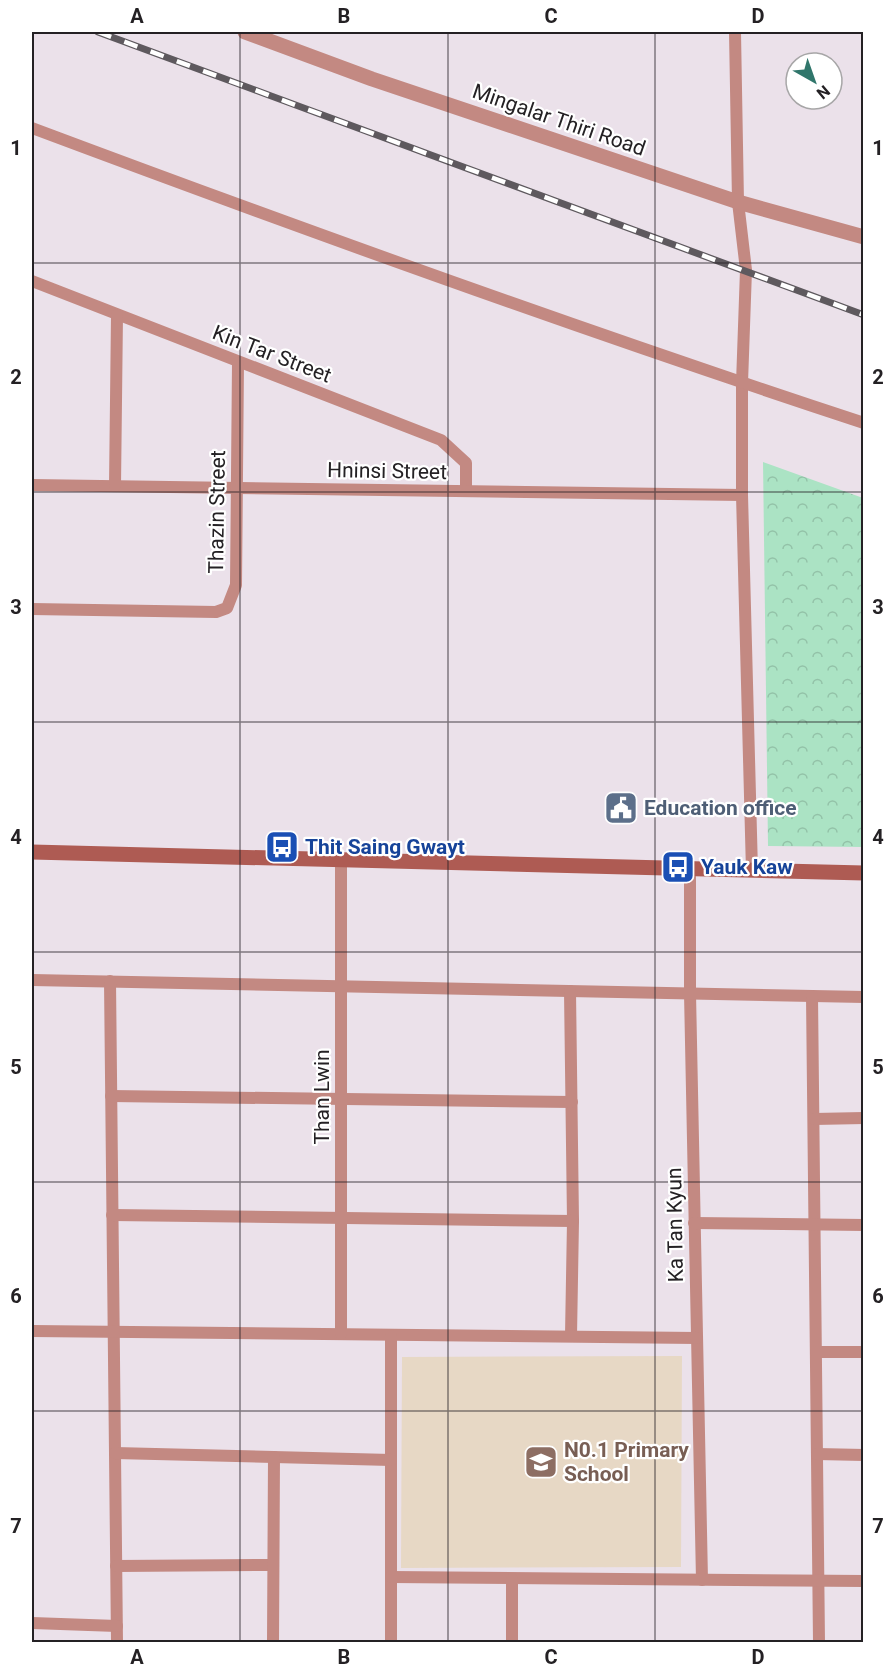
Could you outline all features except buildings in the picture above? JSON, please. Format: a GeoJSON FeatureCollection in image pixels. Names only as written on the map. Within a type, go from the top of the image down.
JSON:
{"type":"FeatureCollection","features":[{"type":"Feature","properties":{"kind":"main road"},"geometry":{"type":"LineString","coordinates":[[32,852],[864,873]]}},
{"type":"Feature","properties":{"kind":"street","name":"Mingalar Thiri Road"},"geometry":{"type":"LineString","coordinates":[[245,32],[372,79],[738,202],[864,237]]}},
{"type":"Feature","properties":{"kind":"street"},"geometry":{"type":"LineString","coordinates":[[735,32],[738,202],[746,270],[742,383],[742,495],[752,871]]}},
{"type":"Feature","properties":{"kind":"street"},"geometry":{"type":"LineString","coordinates":[[32,128],[255,212],[742,383],[864,423]]}},
{"type":"Feature","properties":{"kind":"street","name":"Kin Tar Street"},"geometry":{"type":"LineString","coordinates":[[32,281],[441,440],[466,463],[466,491]]}},
{"type":"Feature","properties":{"kind":"street"},"geometry":{"type":"LineString","coordinates":[[115,486],[117,315]]}},
{"type":"Feature","properties":{"kind":"street","name":"Thazin Street"},"geometry":{"type":"LineString","coordinates":[[32,609],[216,612],[227,608],[236,585],[238,363]]}},
{"type":"Feature","properties":{"kind":"street","name":"Hninsi Street"},"geometry":{"type":"LineString","coordinates":[[32,485],[742,495]]}},
{"type":"Feature","properties":{"kind":"street","name":"Than Lwin"},"geometry":{"type":"LineString","coordinates":[[341,860],[341,1334]]}},
{"type":"Feature","properties":{"kind":"street","name":"Ka Tan Kyun"},"geometry":{"type":"LineString","coordinates":[[690,870],[690,993],[702,1580]]}},
{"type":"Feature","properties":{"kind":"street"},"geometry":{"type":"LineString","coordinates":[[32,980],[864,997]]}},
{"type":"Feature","properties":{"kind":"street"},"geometry":{"type":"LineString","coordinates":[[110,981],[117,1642]]}},
{"type":"Feature","properties":{"kind":"street"},"geometry":{"type":"LineString","coordinates":[[570,991],[573,1221],[571,1336]]}},
{"type":"Feature","properties":{"kind":"street"},"geometry":{"type":"LineString","coordinates":[[812,996],[819,1642]]}},
{"type":"Feature","properties":{"kind":"street"},"geometry":{"type":"LineString","coordinates":[[111,1096],[572,1102]]}},
{"type":"Feature","properties":{"kind":"street"},"geometry":{"type":"LineString","coordinates":[[814,1119],[864,1118]]}},
{"type":"Feature","properties":{"kind":"street"},"geometry":{"type":"LineString","coordinates":[[112,1215],[573,1221]]}},
{"type":"Feature","properties":{"kind":"street"},"geometry":{"type":"LineString","coordinates":[[694,1223],[864,1225]]}},
{"type":"Feature","properties":{"kind":"street"},"geometry":{"type":"LineString","coordinates":[[32,1331],[697,1338]]}},
{"type":"Feature","properties":{"kind":"street"},"geometry":{"type":"LineString","coordinates":[[391,1336],[391,1642]]}},
{"type":"Feature","properties":{"kind":"street"},"geometry":{"type":"LineString","coordinates":[[816,1352],[864,1352]]}},
{"type":"Feature","properties":{"kind":"street"},"geometry":{"type":"LineString","coordinates":[[115,1453],[391,1460]]}},
{"type":"Feature","properties":{"kind":"street"},"geometry":{"type":"LineString","coordinates":[[817,1454],[864,1455]]}},
{"type":"Feature","properties":{"kind":"street"},"geometry":{"type":"LineString","coordinates":[[273,1642],[274,1457]]}},
{"type":"Feature","properties":{"kind":"street"},"geometry":{"type":"LineString","coordinates":[[116,1566],[273,1565]]}},
{"type":"Feature","properties":{"kind":"street"},"geometry":{"type":"LineString","coordinates":[[391,1577],[864,1581]]}},
{"type":"Feature","properties":{"kind":"street"},"geometry":{"type":"LineString","coordinates":[[512,1579],[512,1642]]}},
{"type":"Feature","properties":{"kind":"street"},"geometry":{"type":"LineString","coordinates":[[32,1623],[117,1626]]}},
{"type":"Feature","properties":{"kind":"shaded area","name":"N0.1 Primary School"},"geometry":{"type":"Polygon","coordinates":[[[682,1356],[681,1567],[401,1568],[402,1357],[682,1356]]]}},
{"type":"Feature","properties":{"kind":"green space"},"geometry":{"type":"Polygon","coordinates":[[[763,462],[863,498],[863,847],[768,846],[763,462]]]}},
{"type":"Feature","properties":{"kind":"railway"},"geometry":{"type":"LineString","coordinates":[[98,32],[864,315]]}},
{"type":"Feature","properties":{"kind":"place","name":"Education office"},"geometry":{"type":"Point","coordinates":[621,808]}},
{"type":"Feature","properties":{"kind":"place","name":"Thit Saing Gwayt"},"geometry":{"type":"Point","coordinates":[282,847]}},
{"type":"Feature","properties":{"kind":"place","name":"Yauk Kaw"},"geometry":{"type":"Point","coordinates":[678,867]}},
{"type":"Feature","properties":{"kind":"place","name":"N0.1 Primary School"},"geometry":{"type":"Point","coordinates":[541,1462]}}]}
